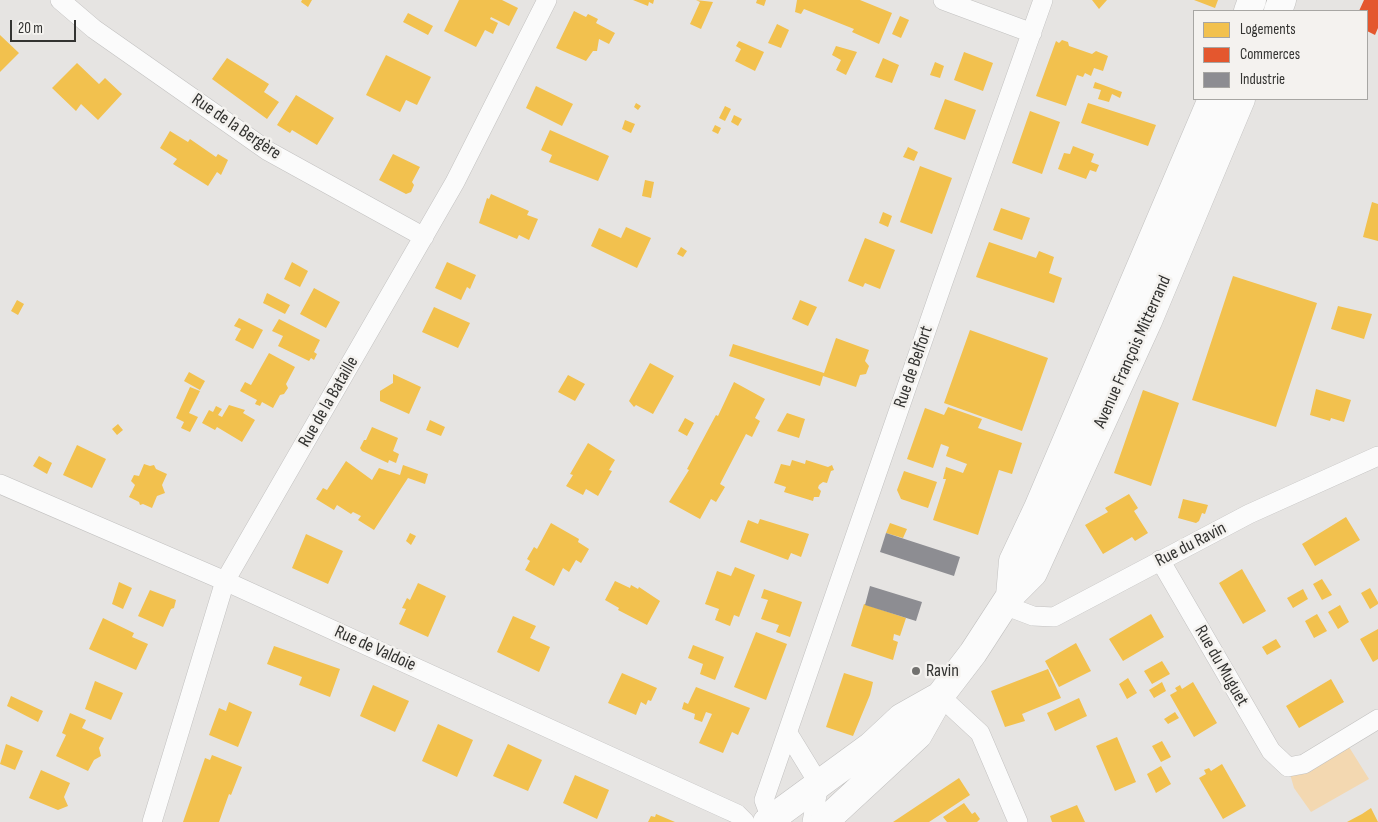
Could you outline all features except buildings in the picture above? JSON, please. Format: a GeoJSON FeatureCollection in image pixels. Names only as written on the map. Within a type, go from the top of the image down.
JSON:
{"type":"FeatureCollection","features":[{"type":"Feature","properties":{"kind":"main road","name":"Avenue François Mitterrand"},"geometry":{"type":"LineString","coordinates":[[1007,600],[1013,561],[1046,490],[1212,100]]}},
{"type":"Feature","properties":{"kind":"main road","name":"Avenue François Mitterrand"},"geometry":{"type":"LineString","coordinates":[[824,822],[918,735],[940,696],[974,653],[1007,600],[1032,573],[1148,321],[1241,100]]}},
{"type":"Feature","properties":{"kind":"main road","name":"Avenue François Mitterrand"},"geometry":{"type":"LineString","coordinates":[[819,784],[871,746],[901,718],[940,696]]}},
{"type":"Feature","properties":{"kind":"main road"},"geometry":{"type":"LineString","coordinates":[[761,821],[819,784]]}},
{"type":"Feature","properties":{"kind":"street","name":"Rue de la Bergère"},"geometry":{"type":"LineString","coordinates":[[60,0],[94,29],[268,151],[424,237]]}},
{"type":"Feature","properties":{"kind":"street","name":"Rue de la Bataille"},"geometry":{"type":"LineString","coordinates":[[152,822],[225,581],[424,237],[548,0]]}},
{"type":"Feature","properties":{"kind":"street"},"geometry":{"type":"LineString","coordinates":[[943,0],[1032,33]]}},
{"type":"Feature","properties":{"kind":"street","name":"Rue de Belfort"},"geometry":{"type":"LineString","coordinates":[[761,821],[764,800],[789,734],[945,276],[1043,0]]}},
{"type":"Feature","properties":{"kind":"street","name":"Rue du Ravin"},"geometry":{"type":"LineString","coordinates":[[1007,600],[1033,616],[1054,618],[1249,514],[1378,456]]}},
{"type":"Feature","properties":{"kind":"street","name":"Rue de Valdoie"},"geometry":{"type":"LineString","coordinates":[[0,484],[225,581],[737,814],[761,821]]}},
{"type":"Feature","properties":{"kind":"street","name":"Rue du Muguet"},"geometry":{"type":"LineString","coordinates":[[1160,560],[1270,751],[1288,767],[1304,764],[1378,719]]}},
{"type":"Feature","properties":{"kind":"street"},"geometry":{"type":"LineString","coordinates":[[940,696],[980,733],[1018,822]]}},
{"type":"Feature","properties":{"kind":"street"},"geometry":{"type":"LineString","coordinates":[[789,734],[819,784],[812,822]]}},
{"type":"Feature","properties":{"kind":"shaded area"},"geometry":{"type":"Polygon","coordinates":[[[1344,739],[1369,779],[1311,812],[1294,788],[1288,767],[1344,739]]]}},
{"type":"Feature","properties":{"kind":"place","name":"Ravin"},"geometry":{"type":"Point","coordinates":[916,671]}}]}
